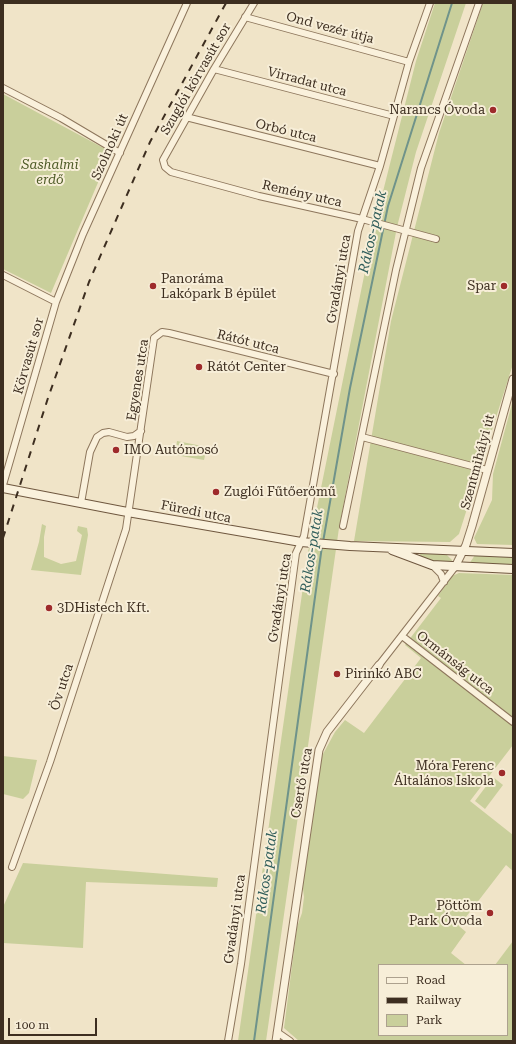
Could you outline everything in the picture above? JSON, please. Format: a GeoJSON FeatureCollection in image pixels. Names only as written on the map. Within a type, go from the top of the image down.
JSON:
{"type":"FeatureCollection","features":[{"type":"Feature","properties":{"kind":"main road","name":"Füredi utca"},"geometry":{"type":"LineString","coordinates":[[3,487],[81,503],[301,542],[513,553]]}},
{"type":"Feature","properties":{"kind":"main road","name":"Füredi utca"},"geometry":{"type":"LineString","coordinates":[[385,547],[432,565],[513,569]]}},
{"type":"Feature","properties":{"kind":"street","name":"Szolnoki út"},"geometry":{"type":"LineString","coordinates":[[56,302],[83,234],[186,3]]}},
{"type":"Feature","properties":{"kind":"street","name":"Szuglói körvasút sor"},"geometry":{"type":"LineString","coordinates":[[165,167],[163,160],[186,117],[254,3]]}},
{"type":"Feature","properties":{"kind":"street","name":"Gvadányi utca"},"geometry":{"type":"LineString","coordinates":[[228,1041],[241,964],[296,553],[301,542],[334,374],[358,231],[380,166],[409,62],[430,3]]}},
{"type":"Feature","properties":{"kind":"street"},"geometry":{"type":"LineString","coordinates":[[343,526],[396,270],[421,168],[479,3]]}},
{"type":"Feature","properties":{"kind":"street","name":"Ond vezér útja"},"geometry":{"type":"LineString","coordinates":[[245,17],[409,62]]}},
{"type":"Feature","properties":{"kind":"street","name":"Virradat utca"},"geometry":{"type":"LineString","coordinates":[[214,69],[394,116]]}},
{"type":"Feature","properties":{"kind":"street"},"geometry":{"type":"LineString","coordinates":[[3,88],[61,118],[120,153]]}},
{"type":"Feature","properties":{"kind":"street","name":"Orbó utca"},"geometry":{"type":"LineString","coordinates":[[186,117],[380,166]]}},
{"type":"Feature","properties":{"kind":"street","name":"Remény utca"},"geometry":{"type":"LineString","coordinates":[[165,167],[171,172],[260,196],[377,222],[436,240]]}},
{"type":"Feature","properties":{"kind":"street"},"geometry":{"type":"LineString","coordinates":[[3,275],[56,302]]}},
{"type":"Feature","properties":{"kind":"street","name":"Körvasút sor"},"geometry":{"type":"LineString","coordinates":[[3,487],[56,302]]}},
{"type":"Feature","properties":{"kind":"street","name":"Rátót utca"},"geometry":{"type":"LineString","coordinates":[[157,334],[162,332],[169,333],[334,374]]}},
{"type":"Feature","properties":{"kind":"street","name":"Egyenes utca"},"geometry":{"type":"LineString","coordinates":[[130,512],[154,338],[157,334]]}},
{"type":"Feature","properties":{"kind":"street","name":"Szentmihályi út"},"geometry":{"type":"LineString","coordinates":[[463,551],[478,505],[513,379]]}},
{"type":"Feature","properties":{"kind":"street","name":"Egyenes utca"},"geometry":{"type":"LineString","coordinates":[[81,503],[90,452],[97,437],[103,433],[109,432],[127,437],[134,436],[141,431]]}},
{"type":"Feature","properties":{"kind":"street"},"geometry":{"type":"LineString","coordinates":[[362,437],[487,470]]}},
{"type":"Feature","properties":{"kind":"street","name":"Öv utca"},"geometry":{"type":"LineString","coordinates":[[12,867],[50,762],[126,529],[130,512]]}},
{"type":"Feature","properties":{"kind":"street","name":"Csertő utca"},"geometry":{"type":"LineString","coordinates":[[276,1041],[319,750],[327,732],[444,582],[463,551]]}},
{"type":"Feature","properties":{"kind":"street"},"geometry":{"type":"LineString","coordinates":[[432,565],[441,574],[444,582]]}},
{"type":"Feature","properties":{"kind":"street","name":"Ormánság utca"},"geometry":{"type":"LineString","coordinates":[[402,636],[513,722]]}},
{"type":"Feature","properties":{"kind":"street"},"geometry":{"type":"LineString","coordinates":[[277,1032],[290,1041]]}},
{"type":"Feature","properties":{"kind":"green space"},"geometry":{"type":"Polygon","coordinates":[[[435,3],[466,3],[416,152],[397,227],[339,528],[266,1041],[238,1041],[308,552],[374,227],[416,61],[435,3]]]}},
{"type":"Feature","properties":{"kind":"green space"},"geometry":{"type":"Polygon","coordinates":[[[483,3],[513,3],[513,364],[459,534],[450,542],[354,541],[391,321],[439,133],[483,3]]]}},
{"type":"Feature","properties":{"kind":"green space","name":"Sashalmi erdő"},"geometry":{"type":"Polygon","coordinates":[[[3,94],[111,152],[51,293],[3,269],[3,94]]]}},
{"type":"Feature","properties":{"kind":"green space"},"geometry":{"type":"Polygon","coordinates":[[[513,400],[513,545],[477,544],[474,538],[492,500],[493,474],[513,400]]]}},
{"type":"Feature","properties":{"kind":"green space"},"geometry":{"type":"Polygon","coordinates":[[[177,441],[207,447],[204,460],[175,455],[177,441]]]}},
{"type":"Feature","properties":{"kind":"green space"},"geometry":{"type":"Polygon","coordinates":[[[42,524],[46,526],[44,537],[44,557],[61,564],[76,561],[82,535],[77,531],[78,526],[87,528],[88,535],[81,575],[31,570],[39,542],[42,524]]]}},
{"type":"Feature","properties":{"kind":"green space"},"geometry":{"type":"Polygon","coordinates":[[[422,552],[445,553],[452,560],[451,564],[429,561],[421,558],[420,554],[422,552]]]}},
{"type":"Feature","properties":{"kind":"green space"},"geometry":{"type":"Polygon","coordinates":[[[475,555],[513,556],[513,565],[469,564],[475,555]]]}},
{"type":"Feature","properties":{"kind":"green space"},"geometry":{"type":"Polygon","coordinates":[[[459,573],[513,575],[513,745],[470,801],[513,835],[513,871],[506,865],[459,926],[466,932],[451,953],[465,964],[378,964],[378,1036],[508,1036],[508,964],[496,964],[513,941],[513,1041],[299,1041],[284,1028],[297,927],[302,913],[304,897],[302,881],[318,767],[335,732],[345,720],[364,733],[421,658],[405,645],[441,598],[438,596],[452,576],[459,573]]]}},
{"type":"Feature","properties":{"kind":"green space"},"geometry":{"type":"Polygon","coordinates":[[[3,756],[37,760],[29,793],[23,799],[3,794],[3,756]]]}},
{"type":"Feature","properties":{"kind":"green space"},"geometry":{"type":"Polygon","coordinates":[[[493,777],[503,785],[485,809],[475,801],[493,777]]]}},
{"type":"Feature","properties":{"kind":"green space"},"geometry":{"type":"Polygon","coordinates":[[[23,863],[218,878],[217,887],[86,882],[83,948],[3,943],[3,907],[23,863]]]}},
{"type":"Feature","properties":{"kind":"waterway","name":"Rákos-patak"},"geometry":{"type":"LineString","coordinates":[[323,542],[350,388],[388,206],[452,3]]}},
{"type":"Feature","properties":{"kind":"waterway","name":"Rákos-patak"},"geometry":{"type":"LineString","coordinates":[[254,1041],[322,546]]}},
{"type":"Feature","properties":{"kind":"railway"},"geometry":{"type":"LineString","coordinates":[[3,538],[48,398],[89,282],[150,142],[226,3]]}},
{"type":"Feature","properties":{"kind":"place","name":"Narancs Óvoda"},"geometry":{"type":"Point","coordinates":[493,110]}},
{"type":"Feature","properties":{"kind":"place","name":"Panoráma Lakópark B épület"},"geometry":{"type":"Point","coordinates":[153,286]}},
{"type":"Feature","properties":{"kind":"place","name":"Spar"},"geometry":{"type":"Point","coordinates":[504,286]}},
{"type":"Feature","properties":{"kind":"place","name":"Rátót Center"},"geometry":{"type":"Point","coordinates":[199,367]}},
{"type":"Feature","properties":{"kind":"place","name":"IMO Autómosó"},"geometry":{"type":"Point","coordinates":[116,450]}},
{"type":"Feature","properties":{"kind":"place","name":"Zuglói Fűtőerőmű"},"geometry":{"type":"Point","coordinates":[216,492]}},
{"type":"Feature","properties":{"kind":"place","name":"3DHistech Kft."},"geometry":{"type":"Point","coordinates":[49,608]}},
{"type":"Feature","properties":{"kind":"place","name":"Pirinkó ABC"},"geometry":{"type":"Point","coordinates":[337,674]}},
{"type":"Feature","properties":{"kind":"place","name":"Móra Ferenc Általános Iskola"},"geometry":{"type":"Point","coordinates":[502,773]}},
{"type":"Feature","properties":{"kind":"place","name":"Pöttöm Park Óvoda"},"geometry":{"type":"Point","coordinates":[490,913]}}]}
